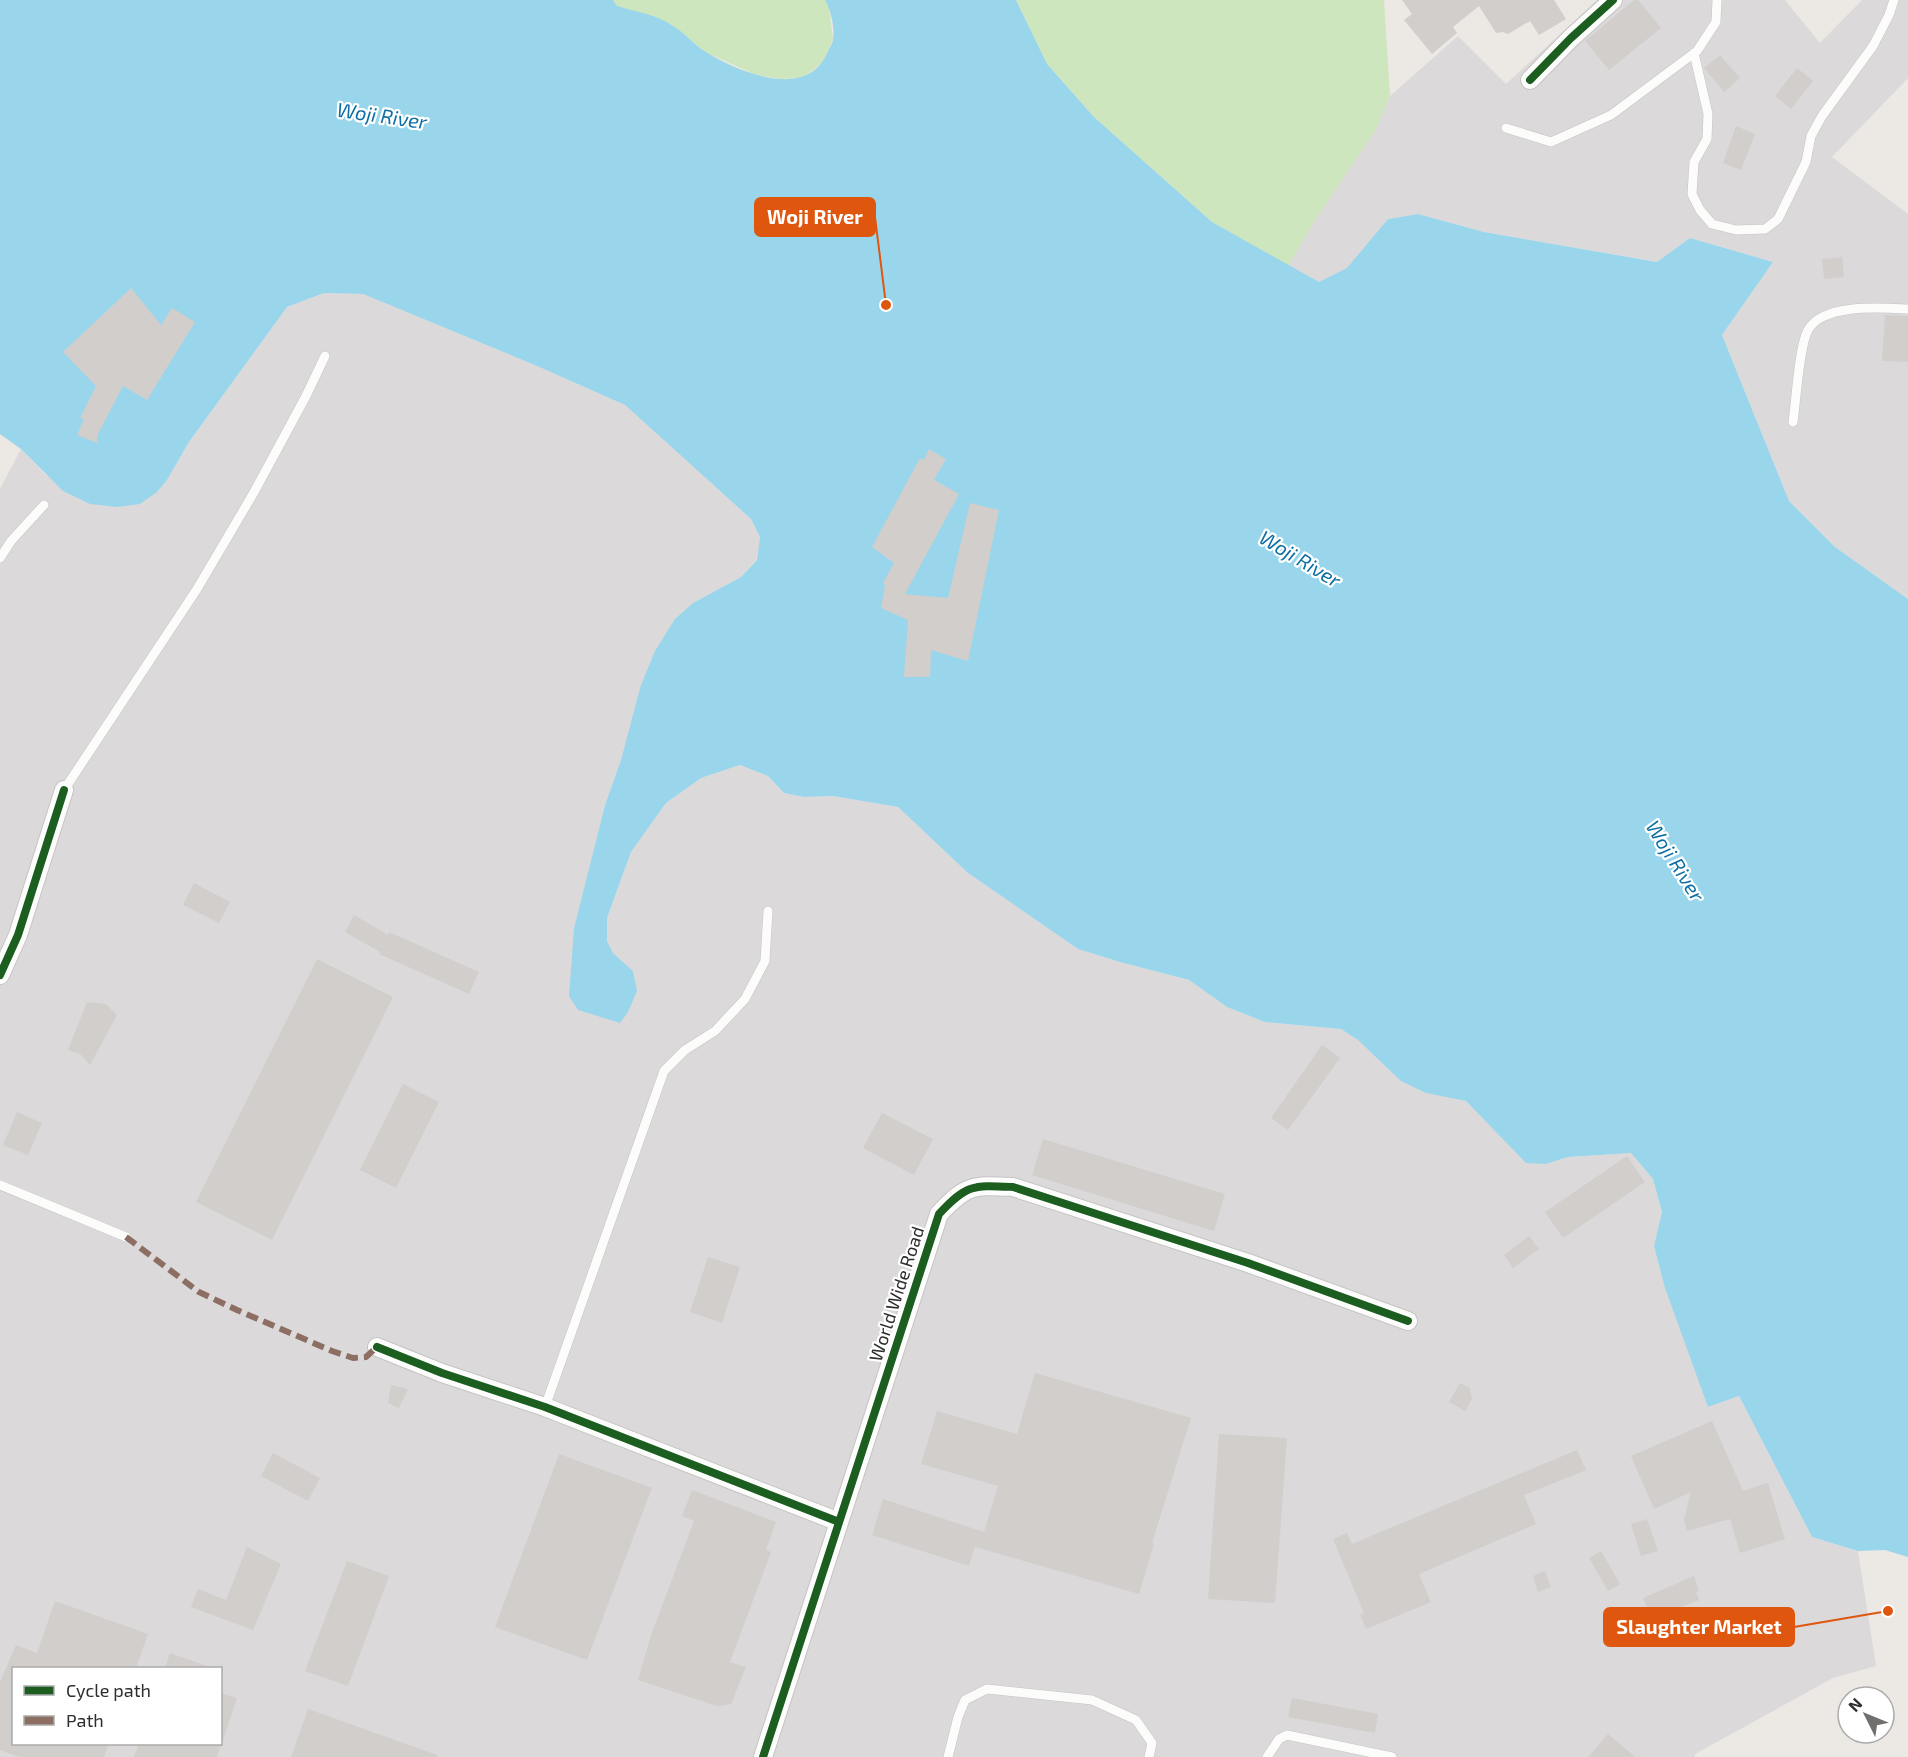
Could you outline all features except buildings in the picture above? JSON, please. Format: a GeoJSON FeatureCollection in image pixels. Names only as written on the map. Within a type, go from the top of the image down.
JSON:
{"type":"FeatureCollection","features":[{"type":"Feature","properties":{"kind":"street"},"geometry":{"type":"LineString","coordinates":[[1530,80],[1613,0]]}},
{"type":"Feature","properties":{"kind":"street"},"geometry":{"type":"LineString","coordinates":[[0,975],[18,935],[64,790]]}},
{"type":"Feature","properties":{"kind":"street","name":"World Wide Road"},"geometry":{"type":"LineString","coordinates":[[763,1757],[939,1215],[957,1195],[979,1185],[1013,1187],[1248,1263],[1408,1321]]}},
{"type":"Feature","properties":{"kind":"street"},"geometry":{"type":"LineString","coordinates":[[377,1347],[442,1373],[545,1407],[839,1522]]}},
{"type":"Feature","properties":{"kind":"lane"},"geometry":{"type":"LineString","coordinates":[[1506,128],[1551,142],[1611,115],[1694,53],[1716,21],[1717,0]]}},
{"type":"Feature","properties":{"kind":"lane"},"geometry":{"type":"LineString","coordinates":[[1694,53],[1708,114],[1707,139],[1694,162],[1692,194],[1700,210],[1713,224],[1736,230],[1765,229],[1778,219],[1806,162],[1811,136],[1822,116],[1873,46],[1894,0]]}},
{"type":"Feature","properties":{"kind":"lane"},"geometry":{"type":"LineString","coordinates":[[1793,422],[1808,330],[1819,320],[1841,310],[1908,309]]}},
{"type":"Feature","properties":{"kind":"lane"},"geometry":{"type":"LineString","coordinates":[[64,790],[197,590],[280,445],[325,356]]}},
{"type":"Feature","properties":{"kind":"lane"},"geometry":{"type":"LineString","coordinates":[[0,558],[11,541],[44,506]]}},
{"type":"Feature","properties":{"kind":"lane"},"geometry":{"type":"LineString","coordinates":[[545,1407],[664,1071],[685,1050],[715,1031],[745,999],[765,961],[768,911]]}},
{"type":"Feature","properties":{"kind":"lane"},"geometry":{"type":"LineString","coordinates":[[0,1185],[126,1237]]}},
{"type":"Feature","properties":{"kind":"lane"},"geometry":{"type":"LineString","coordinates":[[948,1757],[958,1717],[965,1700],[987,1689],[1092,1701],[1136,1720],[1152,1743],[1149,1757]]}},
{"type":"Feature","properties":{"kind":"lane"},"geometry":{"type":"LineString","coordinates":[[1267,1757],[1279,1739],[1287,1736],[1392,1757]]}},
{"type":"Feature","properties":{"kind":"shaded area"},"geometry":{"type":"Polygon","coordinates":[[[1597,0],[1785,0],[1820,43],[1862,0],[1908,0],[1908,78],[1832,157],[1908,214],[1908,599],[1835,547],[1789,501],[1722,335],[1773,262],[1690,238],[1658,262],[1484,232],[1418,214],[1388,219],[1347,269],[1319,282],[1288,266],[1317,217],[1375,131],[1390,96],[1458,36],[1506,84],[1597,0]]]}},
{"type":"Feature","properties":{"kind":"shaded area"},"geometry":{"type":"Polygon","coordinates":[[[324,293],[363,294],[625,405],[751,519],[760,537],[757,559],[741,577],[693,603],[621,760],[605,805],[574,928],[633,971],[613,953],[607,941],[607,918],[631,852],[666,803],[701,778],[740,765],[768,776],[784,793],[804,797],[833,796],[898,807],[968,873],[1078,949],[1189,980],[1227,1007],[1265,1022],[1341,1029],[1453,1098],[1466,1101],[1485,1119],[1546,1164],[1568,1157],[1631,1153],[1653,1179],[1662,1212],[1654,1246],[1708,1407],[1739,1396],[1812,1537],[1858,1551],[1876,1666],[1833,1678],[1695,1754],[1695,1757],[0,1757],[0,489],[21,449],[47,476],[157,492],[167,480],[189,442],[287,307],[324,293]]]}},
{"type":"Feature","properties":{"kind":"green space"},"geometry":{"type":"Polygon","coordinates":[[[613,0],[825,0],[829,7],[833,39],[823,62],[803,78],[781,79],[756,75],[705,52],[672,25],[616,6],[613,0]]]}},
{"type":"Feature","properties":{"kind":"green space"},"geometry":{"type":"Polygon","coordinates":[[[1016,0],[1384,0],[1390,96],[1375,131],[1317,217],[1288,266],[1212,222],[1094,117],[1047,64],[1016,0]]]}},
{"type":"Feature","properties":{"kind":"water"},"geometry":{"type":"Polygon","coordinates":[[[0,0],[613,0],[617,6],[667,22],[720,60],[753,74],[788,79],[804,76],[817,68],[831,45],[833,25],[825,0],[1016,0],[1047,64],[1094,117],[1212,222],[1319,282],[1347,268],[1388,219],[1418,214],[1484,232],[1657,262],[1690,238],[1773,262],[1722,335],[1789,501],[1835,547],[1908,599],[1908,1557],[1885,1550],[1858,1551],[1812,1537],[1739,1396],[1708,1407],[1665,1288],[1654,1246],[1662,1212],[1653,1179],[1631,1153],[1568,1157],[1546,1164],[1526,1163],[1466,1101],[1426,1093],[1401,1081],[1358,1040],[1341,1029],[1265,1022],[1227,1007],[1189,980],[1078,949],[968,873],[898,807],[833,796],[804,797],[784,793],[768,776],[740,765],[701,778],[666,803],[631,852],[607,918],[607,941],[613,953],[633,971],[637,991],[628,1012],[620,1023],[578,1010],[569,996],[574,928],[605,805],[621,760],[641,685],[655,651],[675,619],[693,603],[741,577],[757,560],[760,537],[751,519],[625,405],[363,294],[324,293],[287,307],[189,442],[167,480],[157,492],[140,504],[117,507],[90,504],[63,491],[21,449],[0,434],[0,0]]]}},
{"type":"Feature","properties":{"kind":"marked path"},"geometry":{"type":"LineString","coordinates":[[126,1237],[199,1292],[237,1310],[353,1358],[366,1357],[377,1347]]}},
{"type":"Feature","properties":{"kind":"cycle path"},"geometry":{"type":"LineString","coordinates":[[1530,80],[1613,0]]}},
{"type":"Feature","properties":{"kind":"cycle path"},"geometry":{"type":"LineString","coordinates":[[0,975],[18,935],[64,790]]}},
{"type":"Feature","properties":{"kind":"cycle path"},"geometry":{"type":"LineString","coordinates":[[763,1757],[939,1214],[964,1192],[972,1188],[988,1186],[1013,1187],[1248,1263],[1408,1321]]}},
{"type":"Feature","properties":{"kind":"cycle path"},"geometry":{"type":"LineString","coordinates":[[377,1347],[442,1373],[545,1407],[839,1522]]}},
{"type":"Feature","properties":{"kind":"place","name":"Woji River"},"geometry":{"type":"Point","coordinates":[886,305]}},
{"type":"Feature","properties":{"kind":"place","name":"Slaughter Market"},"geometry":{"type":"Point","coordinates":[1888,1611]}}]}
